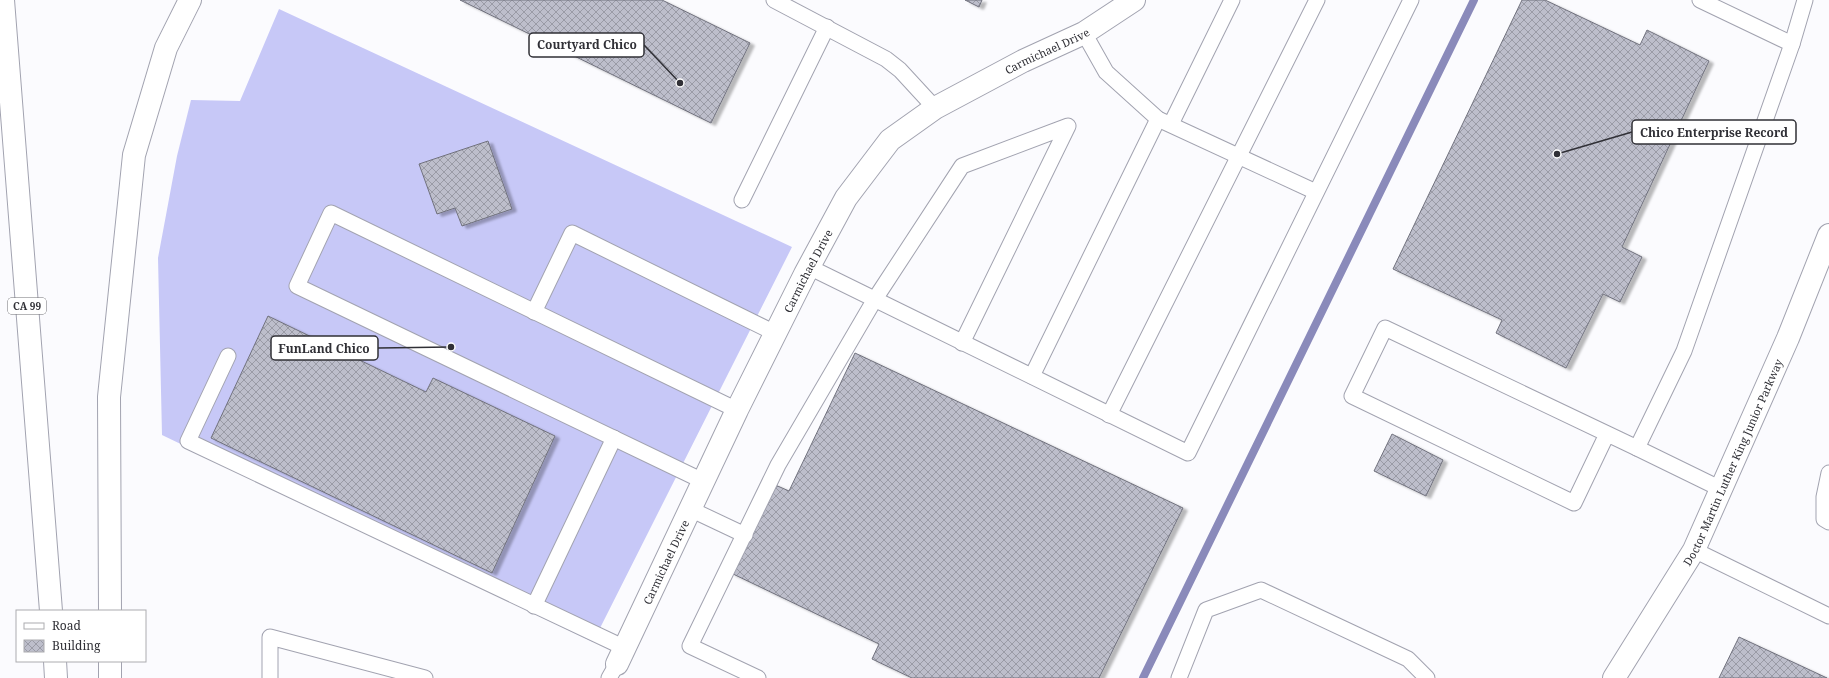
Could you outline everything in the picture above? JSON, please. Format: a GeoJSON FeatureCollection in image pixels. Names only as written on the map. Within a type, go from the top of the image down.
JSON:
{"type":"FeatureCollection","features":[{"type":"Feature","properties":{"kind":"main road","name":"CA 99"},"geometry":{"type":"LineString","coordinates":[[3,0],[51,610]]}},
{"type":"Feature","properties":{"kind":"main road"},"geometry":{"type":"LineString","coordinates":[[110,610],[109,396],[134,155],[166,48],[190,0]]}},
{"type":"Feature","properties":{"kind":"main road","name":"Carmichael Drive"},"geometry":{"type":"LineString","coordinates":[[617,663],[737,410],[809,267],[846,198],[890,140],[935,108],[1023,61],[1084,33],[1134,0]]}},
{"type":"Feature","properties":{"kind":"main road","name":"Doctor Martin Luther King Junior Parkway"},"geometry":{"type":"LineString","coordinates":[[1614,678],[1694,550],[1788,338],[1829,235]]}},
{"type":"Feature","properties":{"kind":"main road"},"geometry":{"type":"LineString","coordinates":[[55,662],[56,678]]}},
{"type":"Feature","properties":{"kind":"main road"},"geometry":{"type":"LineString","coordinates":[[110,662],[110,678]]}},
{"type":"Feature","properties":{"kind":"lane"},"geometry":{"type":"LineString","coordinates":[[774,0],[886,59],[900,70],[935,108]]}},
{"type":"Feature","properties":{"kind":"lane"},"geometry":{"type":"LineString","coordinates":[[1032,376],[1164,121],[1232,0]]}},
{"type":"Feature","properties":{"kind":"lane"},"geometry":{"type":"LineString","coordinates":[[1109,415],[1317,0]]}},
{"type":"Feature","properties":{"kind":"lane"},"geometry":{"type":"LineString","coordinates":[[809,267],[1188,453],[1411,0]]}},
{"type":"Feature","properties":{"kind":"lane"},"geometry":{"type":"LineString","coordinates":[[1700,0],[1792,44]]}},
{"type":"Feature","properties":{"kind":"lane"},"geometry":{"type":"LineString","coordinates":[[1637,448],[1684,351],[1792,44],[1805,0]]}},
{"type":"Feature","properties":{"kind":"lane"},"geometry":{"type":"LineString","coordinates":[[742,200],[827,27]]}},
{"type":"Feature","properties":{"kind":"lane"},"geometry":{"type":"LineString","coordinates":[[1084,33],[1106,72],[1164,121],[1316,192]]}},
{"type":"Feature","properties":{"kind":"lane"},"geometry":{"type":"LineString","coordinates":[[758,678],[690,646],[778,465],[875,299],[962,166],[1068,126],[962,343]]}},
{"type":"Feature","properties":{"kind":"lane"},"geometry":{"type":"LineString","coordinates":[[703,481],[296,286],[331,213],[737,410]]}},
{"type":"Feature","properties":{"kind":"lane"},"geometry":{"type":"LineString","coordinates":[[534,312],[572,233],[775,333]]}},
{"type":"Feature","properties":{"kind":"lane"},"geometry":{"type":"LineString","coordinates":[[1607,434],[1574,503],[1352,396],[1385,328],[1637,448],[1721,489]]}},
{"type":"Feature","properties":{"kind":"lane"},"geometry":{"type":"LineString","coordinates":[[228,356],[188,442],[534,606],[617,663]]}},
{"type":"Feature","properties":{"kind":"lane"},"geometry":{"type":"LineString","coordinates":[[534,606],[614,438]]}},
{"type":"Feature","properties":{"kind":"lane"},"geometry":{"type":"LineString","coordinates":[[1829,473],[1824,497],[1824,519],[1829,522]]}},
{"type":"Feature","properties":{"kind":"lane"},"geometry":{"type":"LineString","coordinates":[[690,509],[745,535]]}},
{"type":"Feature","properties":{"kind":"lane"},"geometry":{"type":"LineString","coordinates":[[1694,550],[1829,616]]}},
{"type":"Feature","properties":{"kind":"lane"},"geometry":{"type":"LineString","coordinates":[[1179,678],[1206,610],[1260,590],[1408,659],[1427,678]]}},
{"type":"Feature","properties":{"kind":"lane"},"geometry":{"type":"LineString","coordinates":[[270,678],[270,637],[425,678]]}},
{"type":"Feature","properties":{"kind":"shaded area"},"geometry":{"type":"Polygon","coordinates":[[[279,9],[792,247],[593,642],[162,435],[158,258],[177,156],[191,100],[240,101],[279,9]]]}},
{"type":"Feature","properties":{"kind":"building"},"geometry":{"type":"Polygon","coordinates":[[[460,0],[662,0],[750,43],[711,123],[460,0]]]}},
{"type":"Feature","properties":{"kind":"building"},"geometry":{"type":"Polygon","coordinates":[[[965,0],[982,0],[979,7],[965,0]]]}},
{"type":"Feature","properties":{"kind":"building"},"geometry":{"type":"Polygon","coordinates":[[[1522,0],[1545,0],[1640,45],[1647,30],[1709,61],[1622,247],[1642,257],[1620,302],[1603,294],[1566,368],[1496,333],[1502,320],[1393,269],[1522,0]]]}},
{"type":"Feature","properties":{"kind":"building"},"geometry":{"type":"Polygon","coordinates":[[[488,141],[512,209],[462,226],[455,208],[437,214],[419,164],[488,141]]]}},
{"type":"Feature","properties":{"kind":"building"},"geometry":{"type":"Polygon","coordinates":[[[268,316],[426,392],[433,378],[555,436],[492,573],[211,438],[268,316]]]}},
{"type":"Feature","properties":{"kind":"building"},"geometry":{"type":"Polygon","coordinates":[[[855,353],[1183,508],[1099,678],[912,678],[872,659],[879,644],[731,573],[773,484],[789,491],[855,353]]]}},
{"type":"Feature","properties":{"kind":"building"},"geometry":{"type":"Polygon","coordinates":[[[1392,434],[1443,460],[1426,496],[1374,471],[1392,434]]]}},
{"type":"Feature","properties":{"kind":"building"},"geometry":{"type":"Polygon","coordinates":[[[1739,637],[1827,678],[1719,678],[1739,637]]]}},
{"type":"Feature","properties":{"kind":"waterway"},"geometry":{"type":"LineString","coordinates":[[1143,678],[1474,0]]}},
{"type":"Feature","properties":{"kind":"place","name":"Courtyard Chico"},"geometry":{"type":"Point","coordinates":[680,83]}},
{"type":"Feature","properties":{"kind":"place","name":"Chico Enterprise Record"},"geometry":{"type":"Point","coordinates":[1557,154]}},
{"type":"Feature","properties":{"kind":"place","name":"FunLand Chico"},"geometry":{"type":"Point","coordinates":[451,347]}}]}
